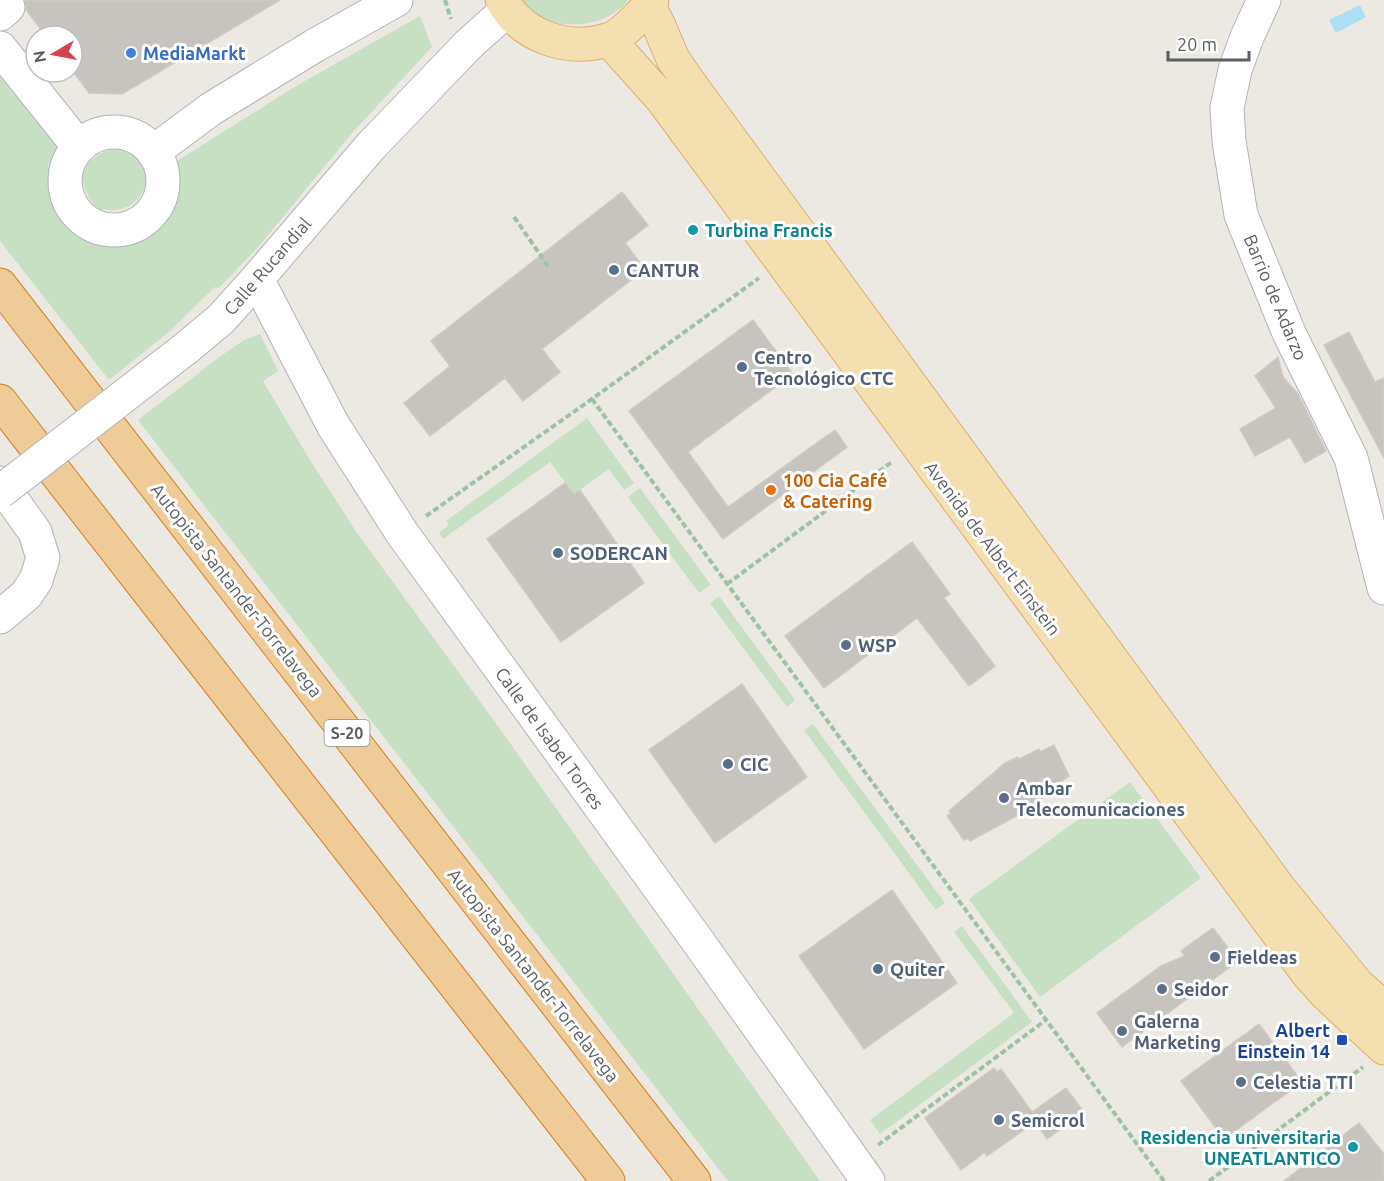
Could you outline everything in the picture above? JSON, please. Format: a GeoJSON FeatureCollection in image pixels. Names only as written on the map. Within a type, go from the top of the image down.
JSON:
{"type":"FeatureCollection","features":[{"type":"Feature","properties":{"kind":"highway","name":"Autopista Santander-Torrelavega"},"geometry":{"type":"LineString","coordinates":[[0,285],[694,1181]]}},
{"type":"Feature","properties":{"kind":"highway"},"geometry":{"type":"LineString","coordinates":[[0,401],[608,1181]]}},
{"type":"Feature","properties":{"kind":"main road"},"geometry":{"type":"LineString","coordinates":[[504,5],[525,27],[537,35],[553,41],[589,44],[609,40],[626,30],[651,3]]}},
{"type":"Feature","properties":{"kind":"main road","name":"Avenida de Albert Einstein"},"geometry":{"type":"LineString","coordinates":[[651,3],[673,59],[688,81],[1279,888],[1357,984],[1384,1008]]}},
{"type":"Feature","properties":{"kind":"main road","name":"Avenida de Albert Einstein"},"geometry":{"type":"LineString","coordinates":[[609,40],[662,99],[1308,974],[1376,1056]]}},
{"type":"Feature","properties":{"kind":"street"},"geometry":{"type":"LineString","coordinates":[[153,152],[211,109],[314,46],[396,0]]}},
{"type":"Feature","properties":{"kind":"street","name":"Barrio de Adarzo"},"geometry":{"type":"LineString","coordinates":[[1264,0],[1234,70],[1227,108],[1229,141],[1242,215],[1289,333],[1351,458],[1384,588]]}},
{"type":"Feature","properties":{"kind":"street","name":"Calle Rucandial"},"geometry":{"type":"LineString","coordinates":[[0,492],[221,319],[371,146],[504,5]]}},
{"type":"Feature","properties":{"kind":"street"},"geometry":{"type":"LineString","coordinates":[[0,48],[79,147]]}},
{"type":"Feature","properties":{"kind":"street"},"geometry":{"type":"LineString","coordinates":[[108,132],[125,134],[141,140],[153,152],[159,163],[162,189],[158,202],[142,222],[130,228],[104,230],[80,218],[72,208],[67,196],[66,169],[71,157],[79,147],[93,137],[108,132]]}},
{"type":"Feature","properties":{"kind":"street","name":"Calle de Isabel Torres"},"geometry":{"type":"LineString","coordinates":[[257,279],[333,425],[402,533],[697,940],[869,1166]]}},
{"type":"Feature","properties":{"kind":"street"},"geometry":{"type":"LineString","coordinates":[[0,483],[35,532],[43,558],[36,580],[26,595],[0,617]]}},
{"type":"Feature","properties":{"kind":"path"},"geometry":{"type":"LineString","coordinates":[[514,217],[548,266]]}},
{"type":"Feature","properties":{"kind":"path"},"geometry":{"type":"LineString","coordinates":[[419,521],[782,261]]}},
{"type":"Feature","properties":{"kind":"path"},"geometry":{"type":"LineString","coordinates":[[592,399],[1164,1181]]}},
{"type":"Feature","properties":{"kind":"path"},"geometry":{"type":"LineString","coordinates":[[728,584],[915,443]]}},
{"type":"Feature","properties":{"kind":"path"},"geometry":{"type":"LineString","coordinates":[[869,1166],[1046,1020]]}},
{"type":"Feature","properties":{"kind":"path"},"geometry":{"type":"LineString","coordinates":[[1209,1181],[1376,1056]]}},
{"type":"Feature","properties":{"kind":"green space"},"geometry":{"type":"Polygon","coordinates":[[[522,0],[628,0],[621,8],[601,20],[565,24],[543,18],[522,0]]]}},
{"type":"Feature","properties":{"kind":"green space"},"geometry":{"type":"Polygon","coordinates":[[[420,16],[432,47],[352,133],[260,245],[219,288],[215,287],[169,332],[109,380],[0,241],[0,64],[66,156],[59,169],[57,181],[59,196],[69,218],[76,226],[110,241],[141,233],[166,210],[169,199],[169,169],[172,164],[296,86],[420,16]]]}},
{"type":"Feature","properties":{"kind":"green space"},"geometry":{"type":"Polygon","coordinates":[[[109,150],[125,151],[134,155],[144,170],[146,179],[140,197],[122,209],[101,209],[93,203],[84,187],[85,167],[95,157],[109,150]]]}},
{"type":"Feature","properties":{"kind":"green space"},"geometry":{"type":"Polygon","coordinates":[[[260,334],[278,371],[263,381],[357,533],[495,722],[820,1181],[728,1181],[138,420],[222,355],[244,340],[260,334]]]}},
{"type":"Feature","properties":{"kind":"green space"},"geometry":{"type":"Polygon","coordinates":[[[587,418],[634,483],[624,490],[609,469],[574,494],[550,462],[443,539],[439,533],[449,525],[446,521],[587,418]]]}},
{"type":"Feature","properties":{"kind":"green space"},"geometry":{"type":"Polygon","coordinates":[[[640,488],[711,585],[699,593],[628,497],[640,488]]]}},
{"type":"Feature","properties":{"kind":"green space"},"geometry":{"type":"Polygon","coordinates":[[[719,596],[795,700],[787,707],[710,603],[719,596]]]}},
{"type":"Feature","properties":{"kind":"green space"},"geometry":{"type":"Polygon","coordinates":[[[813,724],[945,903],[936,910],[804,730],[813,724]]]}},
{"type":"Feature","properties":{"kind":"green space"},"geometry":{"type":"Polygon","coordinates":[[[1130,782],[1201,878],[1040,997],[969,899],[1130,782]]]}},
{"type":"Feature","properties":{"kind":"green space"},"geometry":{"type":"Polygon","coordinates":[[[962,926],[1032,1022],[880,1134],[870,1120],[1014,1013],[954,932],[962,926]]]}},
{"type":"Feature","properties":{"kind":"water"},"geometry":{"type":"Polygon","coordinates":[[[1360,5],[1366,17],[1336,33],[1329,20],[1360,5]]]}},
{"type":"Feature","properties":{"kind":"building","name":"MediaMarkt"},"geometry":{"type":"Polygon","coordinates":[[[25,0],[280,0],[122,94],[89,93],[82,84],[84,24],[37,24],[26,10],[25,0]]]}},
{"type":"Feature","properties":{"kind":"building"},"geometry":{"type":"Polygon","coordinates":[[[622,192],[648,225],[625,243],[645,269],[542,349],[560,372],[523,401],[505,378],[430,436],[404,403],[450,366],[431,341],[622,192]]]}},
{"type":"Feature","properties":{"kind":"building"},"geometry":{"type":"Polygon","coordinates":[[[753,320],[793,374],[688,452],[728,507],[835,430],[847,447],[723,539],[629,411],[753,320]]]}},
{"type":"Feature","properties":{"kind":"building"},"geometry":{"type":"Polygon","coordinates":[[[1349,332],[1375,382],[1384,378],[1384,458],[1324,345],[1349,332]]]}},
{"type":"Feature","properties":{"kind":"building"},"geometry":{"type":"Polygon","coordinates":[[[1278,357],[1283,377],[1298,394],[1326,451],[1305,463],[1290,437],[1255,456],[1240,429],[1276,408],[1255,376],[1278,357]]]}},
{"type":"Feature","properties":{"kind":"building","name":"SODERCAN"},"geometry":{"type":"Polygon","coordinates":[[[565,483],[574,494],[580,490],[644,583],[561,642],[487,539],[565,483]]]}},
{"type":"Feature","properties":{"kind":"building"},"geometry":{"type":"Polygon","coordinates":[[[912,542],[950,594],[944,598],[995,666],[969,686],[917,618],[824,688],[785,636],[912,542]]]}},
{"type":"Feature","properties":{"kind":"building","name":"CIC"},"geometry":{"type":"Polygon","coordinates":[[[742,684],[807,777],[715,843],[649,750],[742,684]]]}},
{"type":"Feature","properties":{"kind":"building","name":"Ambar Telecomunicaciones"},"geometry":{"type":"Polygon","coordinates":[[[1054,745],[1069,776],[1056,785],[1057,788],[1020,814],[970,841],[968,838],[964,840],[947,816],[951,813],[949,811],[1005,763],[1054,745]]]}},
{"type":"Feature","properties":{"kind":"building","name":"Quiter"},"geometry":{"type":"Polygon","coordinates":[[[892,890],[957,983],[864,1049],[799,956],[892,890]]]}},
{"type":"Feature","properties":{"kind":"building","name":"Seidor"},"geometry":{"type":"Polygon","coordinates":[[[1213,928],[1238,961],[1122,1047],[1097,1013],[1161,966],[1185,956],[1181,951],[1213,928]]]}},
{"type":"Feature","properties":{"kind":"building","name":"Celestia TTI"},"geometry":{"type":"Polygon","coordinates":[[[1259,1024],[1302,1082],[1224,1139],[1181,1081],[1259,1024]]]}},
{"type":"Feature","properties":{"kind":"building","name":"Semicrol"},"geometry":{"type":"Polygon","coordinates":[[[994,1068],[997,1072],[1001,1069],[1032,1112],[1066,1088],[1084,1112],[1047,1139],[1035,1122],[987,1156],[985,1152],[961,1170],[925,1118],[994,1068]]]}},
{"type":"Feature","properties":{"kind":"building","name":"Residencia universitaria UNEATLANTICO"},"geometry":{"type":"Polygon","coordinates":[[[1359,1123],[1384,1154],[1384,1181],[1284,1181],[1359,1123]]]}},
{"type":"Feature","properties":{"kind":"place","name":"MediaMarkt"},"geometry":{"type":"Point","coordinates":[131,53]}},
{"type":"Feature","properties":{"kind":"place","name":"Turbina Francis"},"geometry":{"type":"Point","coordinates":[693,230]}},
{"type":"Feature","properties":{"kind":"place","name":"CANTUR"},"geometry":{"type":"Point","coordinates":[614,270]}},
{"type":"Feature","properties":{"kind":"place","name":"Centro Tecnológico CTC"},"geometry":{"type":"Point","coordinates":[742,367]}},
{"type":"Feature","properties":{"kind":"place","name":"100 Cia Café & Catering"},"geometry":{"type":"Point","coordinates":[771,490]}},
{"type":"Feature","properties":{"kind":"place","name":"SODERCAN"},"geometry":{"type":"Point","coordinates":[558,553]}},
{"type":"Feature","properties":{"kind":"place","name":"WSP"},"geometry":{"type":"Point","coordinates":[846,645]}},
{"type":"Feature","properties":{"kind":"place","name":"CIC"},"geometry":{"type":"Point","coordinates":[728,764]}},
{"type":"Feature","properties":{"kind":"place","name":"Ambar Telecomunicaciones"},"geometry":{"type":"Point","coordinates":[1004,798]}},
{"type":"Feature","properties":{"kind":"place","name":"Fieldeas"},"geometry":{"type":"Point","coordinates":[1215,957]}},
{"type":"Feature","properties":{"kind":"place","name":"Quiter"},"geometry":{"type":"Point","coordinates":[878,969]}},
{"type":"Feature","properties":{"kind":"place","name":"Seidor"},"geometry":{"type":"Point","coordinates":[1162,989]}},
{"type":"Feature","properties":{"kind":"place","name":"Galerna Marketing"},"geometry":{"type":"Point","coordinates":[1122,1031]}},
{"type":"Feature","properties":{"kind":"place","name":"Albert Einstein 14"},"geometry":{"type":"Point","coordinates":[1342,1040]}},
{"type":"Feature","properties":{"kind":"place","name":"Celestia TTI"},"geometry":{"type":"Point","coordinates":[1241,1082]}},
{"type":"Feature","properties":{"kind":"place","name":"Semicrol"},"geometry":{"type":"Point","coordinates":[999,1120]}},
{"type":"Feature","properties":{"kind":"place","name":"Residencia universitaria UNEATLANTICO"},"geometry":{"type":"Point","coordinates":[1353,1147]}}]}
